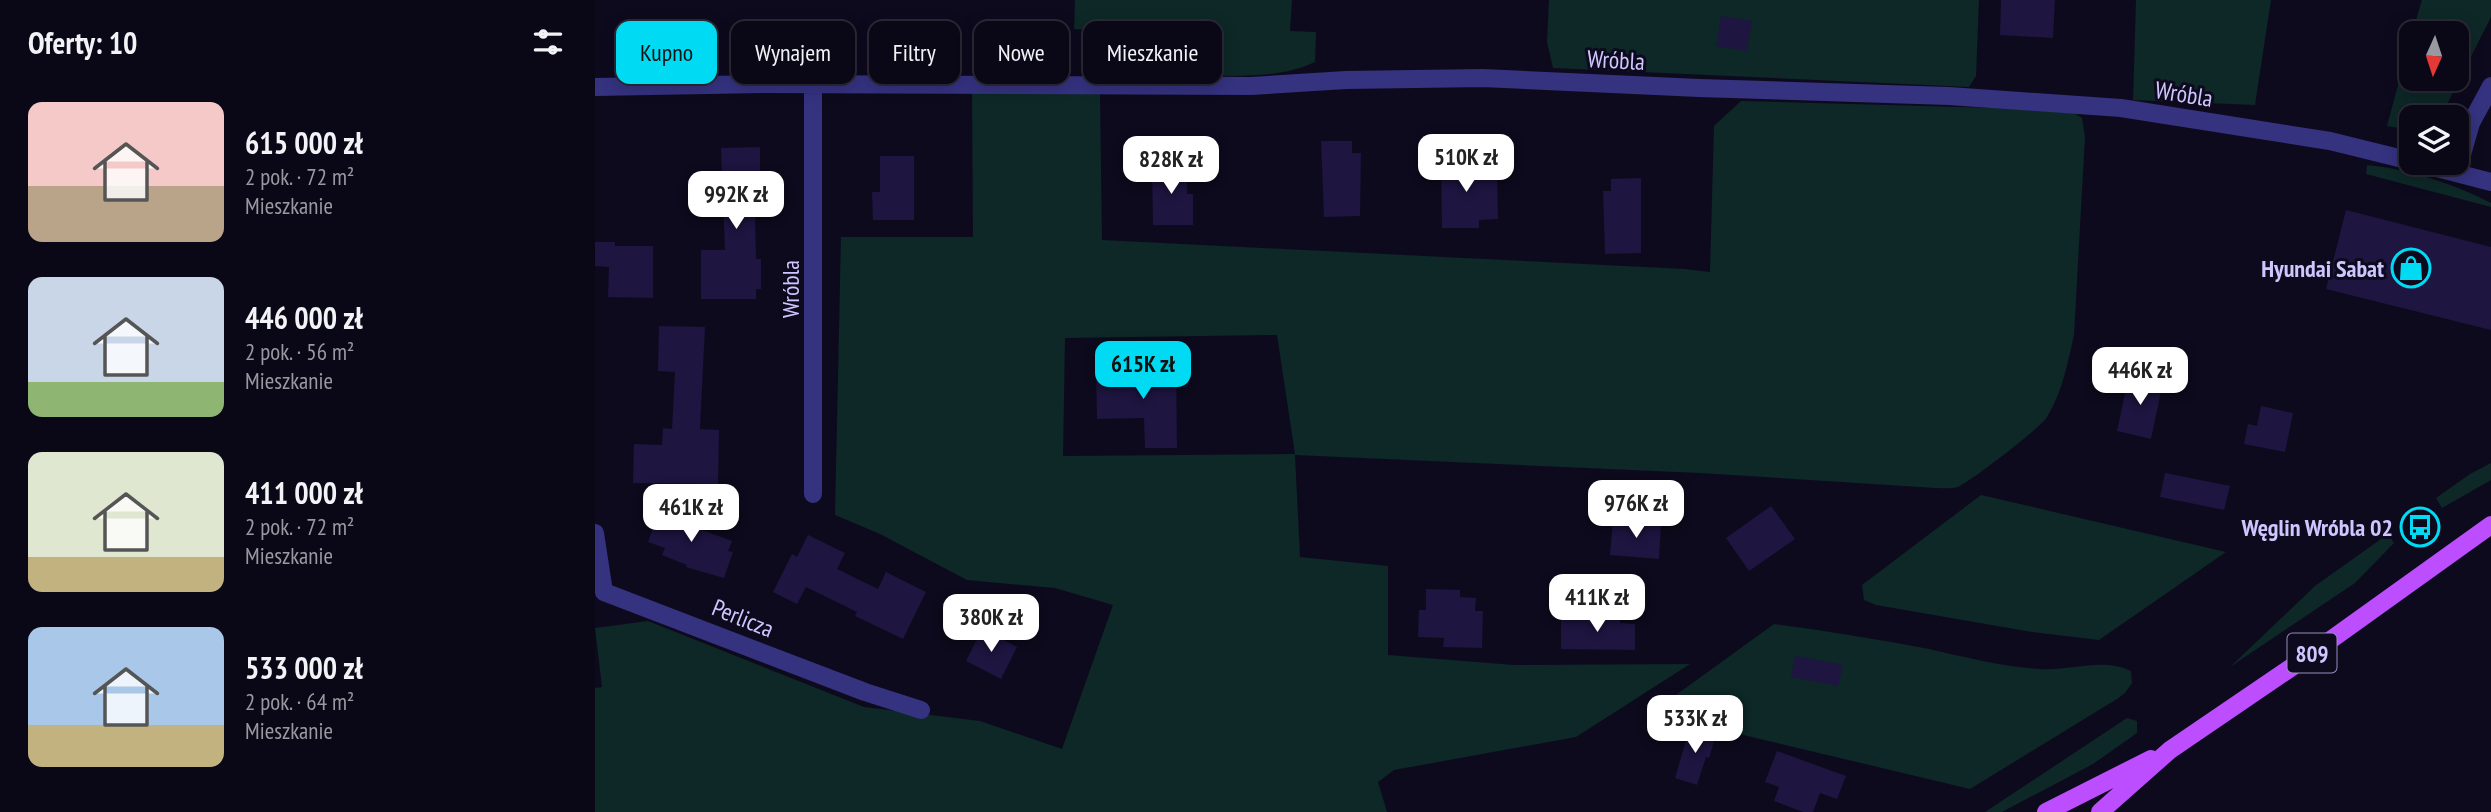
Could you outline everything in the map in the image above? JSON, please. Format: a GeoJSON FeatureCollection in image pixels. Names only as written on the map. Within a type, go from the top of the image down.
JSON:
{"type":"FeatureCollection","features":[{"type":"Feature","properties":{"kind":"main road","name":"809"},"geometry":{"type":"LineString","coordinates":[[2100,812],[2170,750],[2311,654],[2491,525]]}},
{"type":"Feature","properties":{"kind":"main road","name":"809"},"geometry":{"type":"LineString","coordinates":[[2046,812],[2170,750]]}},
{"type":"Feature","properties":{"kind":"street","name":"Wróbla"},"geometry":{"type":"LineString","coordinates":[[595,87],[813,84],[1251,86],[1346,80],[1483,78],[1699,89],[1949,96],[2121,108],[2330,141],[2399,158]]}},
{"type":"Feature","properties":{"kind":"street","name":"Wróbla"},"geometry":{"type":"LineString","coordinates":[[813,84],[813,494]]}},
{"type":"Feature","properties":{"kind":"street"},"geometry":{"type":"LineString","coordinates":[[2469,130],[2491,86]]}},
{"type":"Feature","properties":{"kind":"street"},"geometry":{"type":"LineString","coordinates":[[2467,175],[2491,182]]}},
{"type":"Feature","properties":{"kind":"street","name":"Perlicza"},"geometry":{"type":"LineString","coordinates":[[595,533],[604,592],[840,683],[921,710]]}},
{"type":"Feature","properties":{"kind":"green space"},"geometry":{"type":"Polygon","coordinates":[[[1075,0],[1292,0],[1290,31],[1316,32],[1315,62],[1283,72],[1222,76],[1222,21],[1083,21],[1083,30],[1074,29],[1075,0]]]}},
{"type":"Feature","properties":{"kind":"green space"},"geometry":{"type":"Polygon","coordinates":[[[1549,0],[1979,0],[1976,76],[1969,87],[1553,68],[1547,42],[1549,0]]]}},
{"type":"Feature","properties":{"kind":"green space"},"geometry":{"type":"Polygon","coordinates":[[[2136,0],[2271,0],[2255,105],[2133,100],[2136,0]]]}},
{"type":"Feature","properties":{"kind":"green space"},"geometry":{"type":"Polygon","coordinates":[[[2422,0],[2491,0],[2491,17],[2469,61],[2469,21],[2416,21],[2422,0]]]}},
{"type":"Feature","properties":{"kind":"green space"},"geometry":{"type":"Polygon","coordinates":[[[2399,82],[2399,91],[2454,91],[2447,105],[2399,105],[2399,128],[2387,126],[2399,82]]]}},
{"type":"Feature","properties":{"kind":"green space"},"geometry":{"type":"Polygon","coordinates":[[[972,92],[1100,94],[1102,240],[1710,272],[1714,126],[1741,101],[1996,108],[2074,113],[2082,118],[2085,137],[2074,335],[2061,388],[2042,423],[2005,454],[1958,487],[1295,455],[1300,557],[1388,566],[1388,655],[1514,665],[1690,664],[1576,737],[1394,770],[1378,782],[1387,812],[595,812],[595,688],[602,687],[595,628],[648,621],[864,707],[980,721],[1062,749],[1113,605],[1055,588],[967,580],[880,534],[835,515],[841,237],[973,237],[972,92]],[[1277,335],[1065,338],[1063,456],[1295,454],[1277,335]]]}},
{"type":"Feature","properties":{"kind":"green space"},"geometry":{"type":"Polygon","coordinates":[[[2367,165],[2399,170],[2399,175],[2418,175],[2462,190],[2491,203],[2491,207],[2366,174],[2367,165]]]}},
{"type":"Feature","properties":{"kind":"green space"},"geometry":{"type":"Polygon","coordinates":[[[2491,463],[2491,480],[2442,508],[2436,498],[2491,463]]]}},
{"type":"Feature","properties":{"kind":"green space"},"geometry":{"type":"Polygon","coordinates":[[[1981,495],[2226,552],[2099,640],[2032,632],[1876,605],[1864,600],[1862,585],[1981,495]]]}},
{"type":"Feature","properties":{"kind":"green space"},"geometry":{"type":"Polygon","coordinates":[[[2388,534],[2394,543],[2355,583],[2230,667],[2315,586],[2388,534]]]}},
{"type":"Feature","properties":{"kind":"green space"},"geometry":{"type":"Polygon","coordinates":[[[1774,624],[1890,642],[2026,668],[2109,665],[2131,671],[2132,683],[2117,699],[1970,789],[1651,713],[1774,624]]]}},
{"type":"Feature","properties":{"kind":"green space"},"geometry":{"type":"Polygon","coordinates":[[[2127,718],[2137,721],[2137,733],[2093,764],[2002,812],[1985,812],[2127,718]]]}},
{"type":"Feature","properties":{"kind":"building"},"geometry":{"type":"Polygon","coordinates":[[[2001,0],[2055,0],[2053,38],[2000,35],[2001,0]]]}},
{"type":"Feature","properties":{"kind":"building"},"geometry":{"type":"Polygon","coordinates":[[[1721,16],[1752,21],[1747,51],[1716,46],[1721,16]]]}},
{"type":"Feature","properties":{"kind":"building"},"geometry":{"type":"Polygon","coordinates":[[[1321,141],[1352,141],[1352,153],[1361,153],[1360,216],[1324,217],[1321,141]]]}},
{"type":"Feature","properties":{"kind":"building"},"geometry":{"type":"Polygon","coordinates":[[[760,147],[760,190],[757,189],[758,216],[755,216],[756,259],[761,259],[761,289],[756,289],[756,299],[701,299],[701,250],[725,250],[721,148],[760,147]]]}},
{"type":"Feature","properties":{"kind":"building"},"geometry":{"type":"Polygon","coordinates":[[[1441,155],[1468,155],[1468,175],[1497,174],[1498,219],[1479,220],[1479,228],[1442,228],[1441,155]]]}},
{"type":"Feature","properties":{"kind":"building"},"geometry":{"type":"Polygon","coordinates":[[[880,156],[914,156],[914,220],[873,220],[872,192],[880,192],[880,156]]]}},
{"type":"Feature","properties":{"kind":"building"},"geometry":{"type":"Polygon","coordinates":[[[1152,164],[1187,164],[1187,194],[1193,194],[1193,225],[1153,225],[1152,164]]]}},
{"type":"Feature","properties":{"kind":"building"},"geometry":{"type":"Polygon","coordinates":[[[1641,178],[1641,253],[1605,254],[1603,191],[1611,191],[1611,179],[1641,178]]]}},
{"type":"Feature","properties":{"kind":"building","name":"Hyundai Sabat"},"geometry":{"type":"Polygon","coordinates":[[[2346,210],[2491,247],[2491,330],[2326,289],[2346,210]]]}},
{"type":"Feature","properties":{"kind":"building"},"geometry":{"type":"Polygon","coordinates":[[[595,242],[615,242],[615,246],[653,246],[653,298],[608,297],[609,267],[595,266],[595,242]]]}},
{"type":"Feature","properties":{"kind":"building"},"geometry":{"type":"Polygon","coordinates":[[[659,326],[705,327],[700,429],[719,430],[718,484],[633,483],[634,444],[662,445],[663,428],[672,429],[675,372],[658,371],[659,326]]]}},
{"type":"Feature","properties":{"kind":"building"},"geometry":{"type":"Polygon","coordinates":[[[1176,361],[1177,448],[1145,448],[1144,418],[1097,419],[1096,373],[1144,372],[1144,362],[1176,361]]]}},
{"type":"Feature","properties":{"kind":"building"},"geometry":{"type":"Polygon","coordinates":[[[2129,375],[2163,382],[2151,439],[2117,431],[2129,375]]]}},
{"type":"Feature","properties":{"kind":"building"},"geometry":{"type":"Polygon","coordinates":[[[2261,406],[2293,413],[2285,452],[2244,444],[2248,424],[2257,426],[2261,406]]]}},
{"type":"Feature","properties":{"kind":"building"},"geometry":{"type":"Polygon","coordinates":[[[2165,473],[2230,486],[2224,510],[2160,497],[2165,473]]]}},
{"type":"Feature","properties":{"kind":"building"},"geometry":{"type":"Polygon","coordinates":[[[1771,506],[1795,539],[1749,571],[1726,538],[1771,506]]]}},
{"type":"Feature","properties":{"kind":"building"},"geometry":{"type":"Polygon","coordinates":[[[660,509],[704,525],[702,530],[732,541],[728,551],[733,552],[724,578],[686,567],[687,565],[662,555],[665,548],[648,542],[660,509]]]}},
{"type":"Feature","properties":{"kind":"building"},"geometry":{"type":"Polygon","coordinates":[[[1613,521],[1661,524],[1659,559],[1610,555],[1613,521]]]}},
{"type":"Feature","properties":{"kind":"building"},"geometry":{"type":"Polygon","coordinates":[[[808,535],[845,553],[837,569],[878,589],[886,572],[926,592],[903,639],[855,616],[857,612],[806,587],[797,604],[773,592],[792,554],[797,557],[808,535]]]}},
{"type":"Feature","properties":{"kind":"building"},"geometry":{"type":"Polygon","coordinates":[[[1426,589],[1460,590],[1460,597],[1476,598],[1475,611],[1483,611],[1482,648],[1443,647],[1444,638],[1418,637],[1419,610],[1426,610],[1426,589]]]}},
{"type":"Feature","properties":{"kind":"building"},"geometry":{"type":"Polygon","coordinates":[[[1561,618],[1620,619],[1620,623],[1635,624],[1635,650],[1561,649],[1561,618]]]}},
{"type":"Feature","properties":{"kind":"building"},"geometry":{"type":"Polygon","coordinates":[[[982,629],[1017,647],[1001,679],[966,661],[982,629]]]}},
{"type":"Feature","properties":{"kind":"building"},"geometry":{"type":"Polygon","coordinates":[[[1795,656],[1843,665],[1838,686],[1791,677],[1795,656]]]}},
{"type":"Feature","properties":{"kind":"building"},"geometry":{"type":"Polygon","coordinates":[[[1690,727],[1716,735],[1697,785],[1675,778],[1690,727]]]}},
{"type":"Feature","properties":{"kind":"building"},"geometry":{"type":"Polygon","coordinates":[[[1777,751],[1846,776],[1837,799],[1820,793],[1813,812],[1803,812],[1774,801],[1779,787],[1765,782],[1777,751]]]}},
{"type":"Feature","properties":{"kind":"place","name":"Hyundai Sabat"},"geometry":{"type":"Point","coordinates":[2411,268]}},
{"type":"Feature","properties":{"kind":"place","name":"Węglin Wróbla 02"},"geometry":{"type":"Point","coordinates":[2420,527]}}]}
